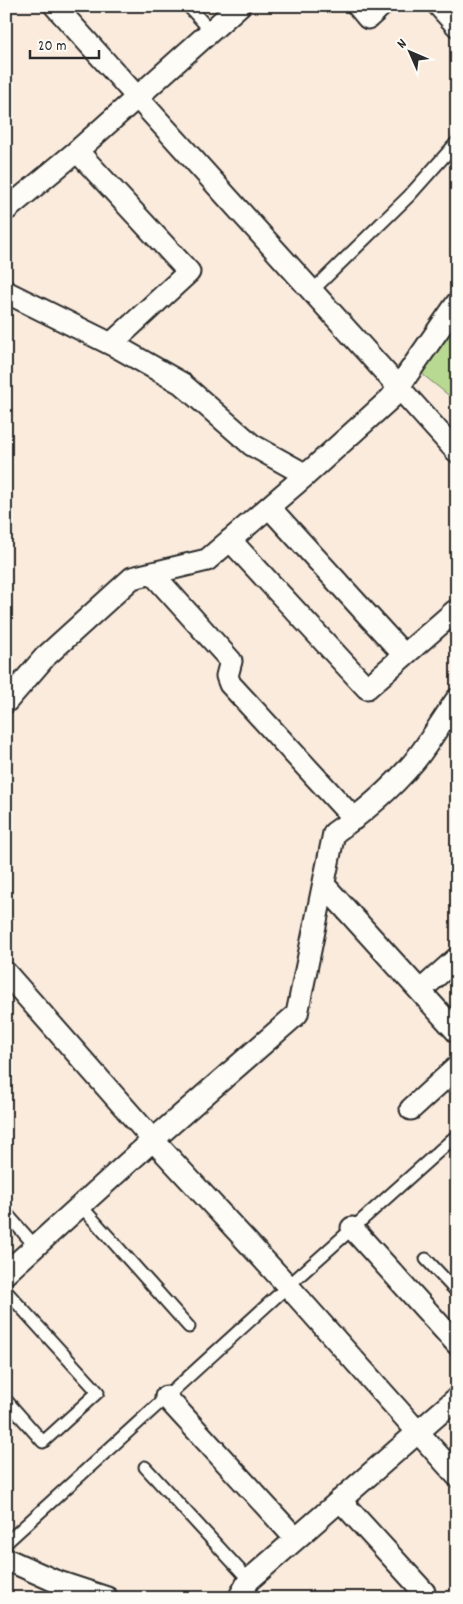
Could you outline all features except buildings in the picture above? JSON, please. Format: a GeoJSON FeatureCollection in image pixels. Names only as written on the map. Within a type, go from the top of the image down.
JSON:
{"type":"FeatureCollection","features":[{"type":"Feature","properties":{"kind":"street"},"geometry":{"type":"LineString","coordinates":[[54,6],[457,452]]}},
{"type":"Feature","properties":{"kind":"street"},"geometry":{"type":"LineString","coordinates":[[6,210],[77,151],[239,6]]}},
{"type":"Feature","properties":{"kind":"street"},"geometry":{"type":"LineString","coordinates":[[358,6],[368,18],[381,6]]}},
{"type":"Feature","properties":{"kind":"street"},"geometry":{"type":"LineString","coordinates":[[439,6],[457,26]]}},
{"type":"Feature","properties":{"kind":"street"},"geometry":{"type":"LineString","coordinates":[[77,151],[189,272],[111,344]]}},
{"type":"Feature","properties":{"kind":"street"},"geometry":{"type":"LineString","coordinates":[[6,292],[111,344],[181,384],[252,445],[306,475]]}},
{"type":"Feature","properties":{"kind":"street"},"geometry":{"type":"LineString","coordinates":[[6,702],[45,657],[132,578],[207,560],[306,475],[391,398],[457,303]]}},
{"type":"Feature","properties":{"kind":"street"},"geometry":{"type":"LineString","coordinates":[[269,507],[404,656]]}},
{"type":"Feature","properties":{"kind":"street"},"geometry":{"type":"LineString","coordinates":[[230,540],[367,688],[455,611],[457,614]]}},
{"type":"Feature","properties":{"kind":"street"},"geometry":{"type":"LineString","coordinates":[[152,573],[231,661],[227,676],[230,684],[354,820]]}},
{"type":"Feature","properties":{"kind":"street"},"geometry":{"type":"LineString","coordinates":[[6,1273],[153,1140],[297,1014],[334,833],[354,820],[387,790],[450,725],[457,699]]}},
{"type":"Feature","properties":{"kind":"street"},"geometry":{"type":"LineString","coordinates":[[324,885],[457,1032]]}},
{"type":"Feature","properties":{"kind":"street"},"geometry":{"type":"LineString","coordinates":[[420,991],[457,958]]}},
{"type":"Feature","properties":{"kind":"street"},"geometry":{"type":"LineString","coordinates":[[6,973],[153,1140],[288,1286],[457,1476]]}},
{"type":"Feature","properties":{"kind":"street"},"geometry":{"type":"LineString","coordinates":[[412,1108],[457,1067]]}},
{"type":"Feature","properties":{"kind":"street"},"geometry":{"type":"LineString","coordinates":[[352,1228],[457,1344]]}},
{"type":"Feature","properties":{"kind":"street"},"geometry":{"type":"LineString","coordinates":[[166,1397],[296,1539]]}},
{"type":"Feature","properties":{"kind":"street"},"geometry":{"type":"LineString","coordinates":[[244,1589],[296,1539],[457,1398]]}},
{"type":"Feature","properties":{"kind":"street"},"geometry":{"type":"LineString","coordinates":[[340,1500],[424,1592]]}},
{"type":"Feature","properties":{"kind":"street"},"geometry":{"type":"LineString","coordinates":[[6,1560],[50,1589],[107,1598]]}},
{"type":"Feature","properties":{"kind":"lane"},"geometry":{"type":"LineString","coordinates":[[188,6],[212,31]]}},
{"type":"Feature","properties":{"kind":"lane"},"geometry":{"type":"LineString","coordinates":[[311,292],[409,196],[457,142]]}},
{"type":"Feature","properties":{"kind":"lane"},"geometry":{"type":"LineString","coordinates":[[6,1543],[457,1135]]}},
{"type":"Feature","properties":{"kind":"lane"},"geometry":{"type":"LineString","coordinates":[[81,1206],[189,1327]]}},
{"type":"Feature","properties":{"kind":"lane"},"geometry":{"type":"LineString","coordinates":[[6,1213],[36,1247]]}},
{"type":"Feature","properties":{"kind":"lane"},"geometry":{"type":"LineString","coordinates":[[426,1258],[457,1292]]}},
{"type":"Feature","properties":{"kind":"lane"},"geometry":{"type":"LineString","coordinates":[[6,1291],[98,1392],[43,1442],[6,1400]]}},
{"type":"Feature","properties":{"kind":"lane"},"geometry":{"type":"LineString","coordinates":[[145,1467],[244,1589]]}},
{"type":"Feature","properties":{"kind":"green space"},"geometry":{"type":"Polygon","coordinates":[[[457,313],[457,402],[417,370],[457,313]]]}}]}
